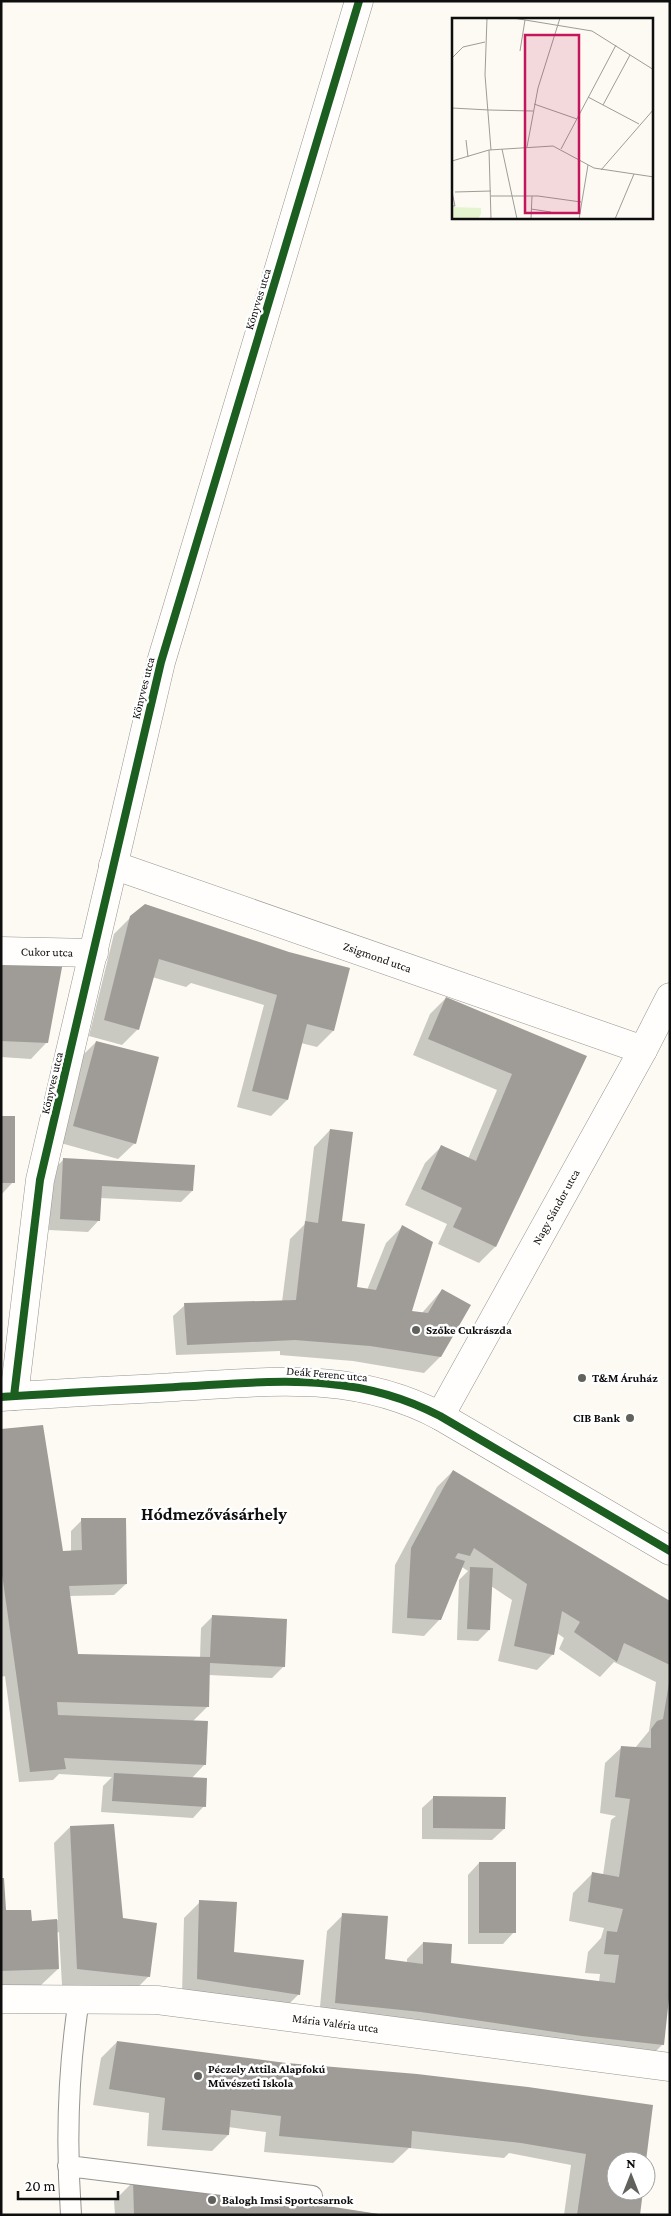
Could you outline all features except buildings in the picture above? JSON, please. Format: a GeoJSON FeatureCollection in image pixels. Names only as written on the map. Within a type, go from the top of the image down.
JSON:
{"type":"FeatureCollection","features":[{"type":"Feature","properties":{"kind":"street","name":"Könyves utca"},"geometry":{"type":"LineString","coordinates":[[8,1396],[40,1180],[161,662],[359,1]]}},
{"type":"Feature","properties":{"kind":"street","name":"Zsigmond utca"},"geometry":{"type":"LineString","coordinates":[[113,865],[643,1050]]}},
{"type":"Feature","properties":{"kind":"street","name":"Cukor utca"},"geometry":{"type":"LineString","coordinates":[[1,951],[94,953]]}},
{"type":"Feature","properties":{"kind":"street","name":"Nagy Sándor utca"},"geometry":{"type":"LineString","coordinates":[[440,1416],[643,1050],[670,997]]}},
{"type":"Feature","properties":{"kind":"street","name":"Deák Ferenc utca"},"geometry":{"type":"LineString","coordinates":[[8,1396],[294,1381],[366,1388],[417,1404],[440,1416],[670,1551]]}},
{"type":"Feature","properties":{"kind":"street","name":"Mária Valéria utca"},"geometry":{"type":"LineString","coordinates":[[1,1999],[157,2000],[670,2067]]}},
{"type":"Feature","properties":{"kind":"lane"},"geometry":{"type":"LineString","coordinates":[[71,2215],[68,2166],[73,2034],[79,1999]]}},
{"type":"Feature","properties":{"kind":"lane"},"geometry":{"type":"LineString","coordinates":[[68,2166],[312,2196]]}},
{"type":"Feature","properties":{"kind":"cycle path"},"geometry":{"type":"LineString","coordinates":[[14,1396],[40,1180],[161,662],[359,1]]}},
{"type":"Feature","properties":{"kind":"cycle path"},"geometry":{"type":"LineString","coordinates":[[1,1397],[278,1382],[311,1382],[375,1391],[408,1401],[440,1416],[670,1551]]}},
{"type":"Feature","properties":{"kind":"place","name":"Szőke Cukrászda"},"geometry":{"type":"Point","coordinates":[416,1330]}},
{"type":"Feature","properties":{"kind":"place","name":"T&M Áruház"},"geometry":{"type":"Point","coordinates":[582,1378]}},
{"type":"Feature","properties":{"kind":"place","name":"CIB Bank"},"geometry":{"type":"Point","coordinates":[630,1418]}},
{"type":"Feature","properties":{"kind":"place","name":"Péczely Attila Alapfokú Művészeti Iskola"},"geometry":{"type":"Point","coordinates":[198,2076]}},
{"type":"Feature","properties":{"kind":"place","name":"Balogh Imsi Sportcsarnok"},"geometry":{"type":"Point","coordinates":[212,2200]}},
{"type":"Feature","properties":{"kind":"district","name":"Hódmezővásárhely"},"geometry":{"type":"Point","coordinates":[214,1514]}}]}
